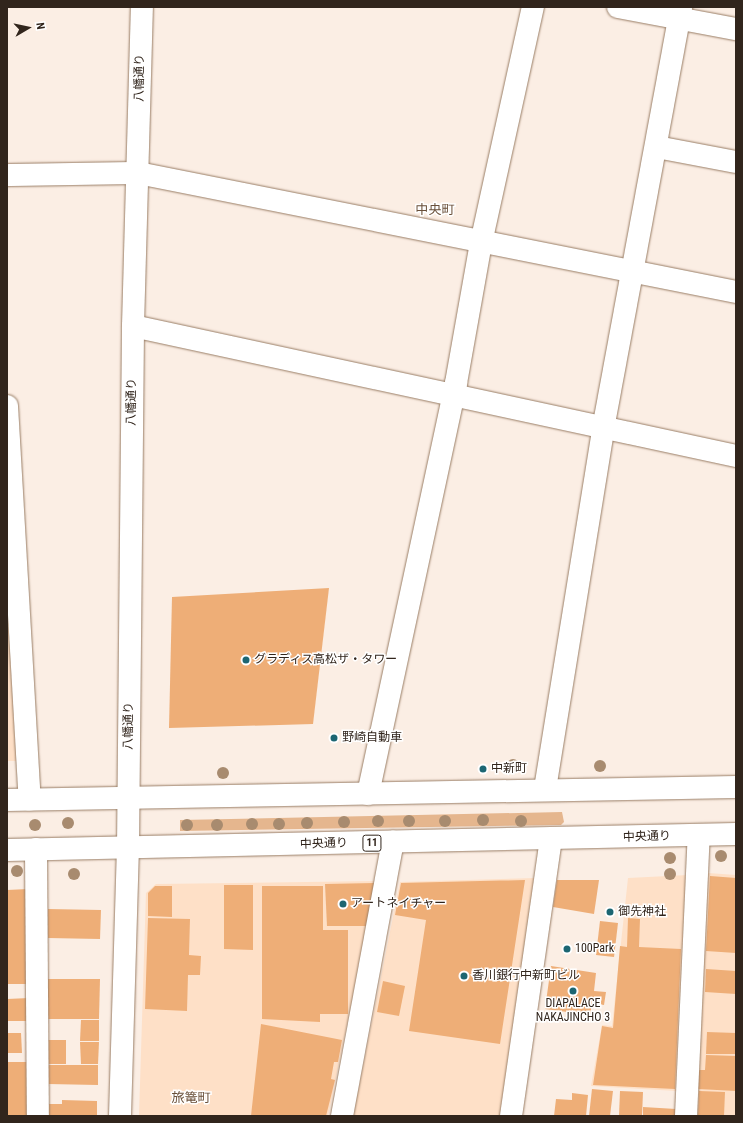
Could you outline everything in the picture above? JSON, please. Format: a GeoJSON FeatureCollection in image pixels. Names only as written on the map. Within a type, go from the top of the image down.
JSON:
{"type":"FeatureCollection","features":[{"type":"Feature","properties":{"kind":"main road","name":"八幡通り"},"geometry":{"type":"LineString","coordinates":[[120,1116],[128,849],[133,326],[142,7]]}},
{"type":"Feature","properties":{"kind":"main road"},"geometry":{"type":"LineString","coordinates":[[368,794],[453,395],[481,243],[533,7]]}},
{"type":"Feature","properties":{"kind":"main road"},"geometry":{"type":"LineString","coordinates":[[618,7],[680,12],[736,30]]}},
{"type":"Feature","properties":{"kind":"main road"},"geometry":{"type":"LineString","coordinates":[[545,789],[603,429],[632,270],[657,147],[680,12]]}},
{"type":"Feature","properties":{"kind":"main road"},"geometry":{"type":"LineString","coordinates":[[657,147],[736,162]]}},
{"type":"Feature","properties":{"kind":"main road"},"geometry":{"type":"LineString","coordinates":[[7,175],[138,173],[481,243],[632,270],[736,292]]}},
{"type":"Feature","properties":{"kind":"main road"},"geometry":{"type":"LineString","coordinates":[[133,326],[603,429],[736,456]]}},
{"type":"Feature","properties":{"kind":"main road"},"geometry":{"type":"LineString","coordinates":[[7,406],[30,799]]}},
{"type":"Feature","properties":{"kind":"main road"},"geometry":{"type":"LineString","coordinates":[[7,800],[368,794],[545,789],[736,787]]}},
{"type":"Feature","properties":{"kind":"main road","name":"中央通り"},"geometry":{"type":"LineString","coordinates":[[7,850],[128,849],[736,834]]}},
{"type":"Feature","properties":{"kind":"main road"},"geometry":{"type":"LineString","coordinates":[[686,1116],[699,835]]}},
{"type":"Feature","properties":{"kind":"main road"},"geometry":{"type":"LineString","coordinates":[[511,1116],[551,839]]}},
{"type":"Feature","properties":{"kind":"main road"},"geometry":{"type":"LineString","coordinates":[[342,1116],[393,842]]}},
{"type":"Feature","properties":{"kind":"main road"},"geometry":{"type":"LineString","coordinates":[[36,849],[38,1116]]}},
{"type":"Feature","properties":{"kind":"shaded area"},"geometry":{"type":"Polygon","coordinates":[[[7,613],[11,613],[20,761],[7,761],[7,613]]]}},
{"type":"Feature","properties":{"kind":"shaded area"},"geometry":{"type":"Polygon","coordinates":[[[562,812],[564,822],[561,825],[180,831],[180,820],[562,812]]]}},
{"type":"Feature","properties":{"kind":"shaded area"},"geometry":{"type":"Polygon","coordinates":[[[708,873],[736,875],[736,1116],[696,1116],[708,873]]]}},
{"type":"Feature","properties":{"kind":"shaded area"},"geometry":{"type":"Polygon","coordinates":[[[688,875],[677,1091],[591,1086],[602,1025],[612,1026],[628,878],[688,875]]]}},
{"type":"Feature","properties":{"kind":"shaded area"},"geometry":{"type":"Polygon","coordinates":[[[536,878],[502,1116],[353,1116],[400,882],[536,878]]]}},
{"type":"Feature","properties":{"kind":"shaded area"},"geometry":{"type":"Polygon","coordinates":[[[377,881],[328,1116],[139,1116],[146,893],[156,884],[377,881]]]}},
{"type":"Feature","properties":{"kind":"building","name":"グラディス高松ザ・タワー"},"geometry":{"type":"Polygon","coordinates":[[[329,588],[313,724],[169,728],[172,597],[329,588]]]}},
{"type":"Feature","properties":{"kind":"building"},"geometry":{"type":"Polygon","coordinates":[[[710,876],[736,878],[736,953],[706,951],[710,876]]]}},
{"type":"Feature","properties":{"kind":"building","name":"香川銀行中新町ビル"},"geometry":{"type":"Polygon","coordinates":[[[525,880],[500,1044],[409,1031],[426,920],[395,915],[401,883],[525,880]]]}},
{"type":"Feature","properties":{"kind":"building"},"geometry":{"type":"Polygon","coordinates":[[[557,880],[599,880],[594,914],[553,907],[557,880]]]}},
{"type":"Feature","properties":{"kind":"building"},"geometry":{"type":"Polygon","coordinates":[[[375,883],[366,926],[327,926],[325,884],[375,883]]]}},
{"type":"Feature","properties":{"kind":"building"},"geometry":{"type":"Polygon","coordinates":[[[224,885],[253,885],[253,950],[224,949],[224,885]]]}},
{"type":"Feature","properties":{"kind":"building"},"geometry":{"type":"Polygon","coordinates":[[[155,886],[172,886],[172,917],[148,916],[148,893],[155,886]]]}},
{"type":"Feature","properties":{"kind":"building"},"geometry":{"type":"Polygon","coordinates":[[[262,886],[323,886],[323,930],[348,930],[348,1014],[320,1014],[320,1022],[262,1019],[262,886]]]}},
{"type":"Feature","properties":{"kind":"building"},"geometry":{"type":"Polygon","coordinates":[[[28,889],[26,984],[8,984],[7,890],[28,889]]]}},
{"type":"Feature","properties":{"kind":"building"},"geometry":{"type":"Polygon","coordinates":[[[48,909],[101,910],[100,939],[48,938],[48,909]]]}},
{"type":"Feature","properties":{"kind":"building"},"geometry":{"type":"Polygon","coordinates":[[[148,918],[190,919],[189,955],[201,956],[200,975],[188,975],[187,1011],[145,1009],[148,918]]]}},
{"type":"Feature","properties":{"kind":"building"},"geometry":{"type":"Polygon","coordinates":[[[628,918],[640,919],[639,947],[681,949],[675,1089],[593,1085],[602,1026],[613,1028],[620,946],[627,947],[628,918]]]}},
{"type":"Feature","properties":{"kind":"building"},"geometry":{"type":"Polygon","coordinates":[[[600,921],[618,923],[614,957],[596,955],[600,921]]]}},
{"type":"Feature","properties":{"kind":"building","name":"DIAPALACE NAKAJINCHO 3"},"geometry":{"type":"Polygon","coordinates":[[[551,966],[596,973],[594,991],[606,992],[604,1005],[592,1003],[590,1015],[545,1009],[551,966]]]}},
{"type":"Feature","properties":{"kind":"building"},"geometry":{"type":"Polygon","coordinates":[[[706,969],[736,971],[736,994],[705,992],[706,969]]]}},
{"type":"Feature","properties":{"kind":"building"},"geometry":{"type":"Polygon","coordinates":[[[45,979],[100,979],[99,1019],[45,1019],[45,979]]]}},
{"type":"Feature","properties":{"kind":"building"},"geometry":{"type":"Polygon","coordinates":[[[383,981],[405,986],[399,1016],[377,1012],[383,981]]]}},
{"type":"Feature","properties":{"kind":"building"},"geometry":{"type":"Polygon","coordinates":[[[29,998],[30,1021],[7,1021],[7,999],[29,998]]]}},
{"type":"Feature","properties":{"kind":"building"},"geometry":{"type":"Polygon","coordinates":[[[81,1020],[99,1020],[99,1041],[80,1041],[81,1020]]]}},
{"type":"Feature","properties":{"kind":"building"},"geometry":{"type":"Polygon","coordinates":[[[261,1024],[342,1040],[338,1062],[334,1062],[331,1079],[335,1080],[326,1116],[251,1116],[261,1024]]]}},
{"type":"Feature","properties":{"kind":"building"},"geometry":{"type":"Polygon","coordinates":[[[707,1032],[736,1033],[736,1054],[706,1054],[707,1032]]]}},
{"type":"Feature","properties":{"kind":"building"},"geometry":{"type":"Polygon","coordinates":[[[7,1033],[21,1033],[22,1053],[7,1053],[7,1033]]]}},
{"type":"Feature","properties":{"kind":"building"},"geometry":{"type":"Polygon","coordinates":[[[48,1040],[66,1040],[66,1064],[48,1064],[48,1040]]]}},
{"type":"Feature","properties":{"kind":"building"},"geometry":{"type":"Polygon","coordinates":[[[80,1042],[99,1042],[98,1064],[81,1064],[80,1042]]]}},
{"type":"Feature","properties":{"kind":"building"},"geometry":{"type":"Polygon","coordinates":[[[706,1055],[736,1056],[736,1091],[698,1089],[699,1070],[705,1070],[706,1055]]]}},
{"type":"Feature","properties":{"kind":"building"},"geometry":{"type":"Polygon","coordinates":[[[7,1062],[28,1062],[34,1116],[7,1116],[7,1062]]]}},
{"type":"Feature","properties":{"kind":"building"},"geometry":{"type":"Polygon","coordinates":[[[48,1065],[98,1065],[98,1085],[48,1084],[48,1065]]]}},
{"type":"Feature","properties":{"kind":"building"},"geometry":{"type":"Polygon","coordinates":[[[592,1089],[613,1091],[610,1116],[589,1116],[592,1089]]]}},
{"type":"Feature","properties":{"kind":"building"},"geometry":{"type":"Polygon","coordinates":[[[620,1091],[643,1092],[642,1116],[619,1116],[620,1091]]]}},
{"type":"Feature","properties":{"kind":"building"},"geometry":{"type":"Polygon","coordinates":[[[699,1091],[725,1092],[724,1116],[698,1116],[699,1091]]]}},
{"type":"Feature","properties":{"kind":"building"},"geometry":{"type":"Polygon","coordinates":[[[572,1093],[588,1095],[586,1116],[554,1116],[556,1099],[572,1100],[572,1093]]]}},
{"type":"Feature","properties":{"kind":"building"},"geometry":{"type":"Polygon","coordinates":[[[62,1100],[97,1101],[97,1116],[45,1116],[45,1104],[62,1104],[62,1100]]]}},
{"type":"Feature","properties":{"kind":"building"},"geometry":{"type":"Polygon","coordinates":[[[643,1107],[676,1109],[675,1116],[643,1116],[643,1107]]]}},
{"type":"Feature","properties":{"kind":"place","name":"グラディス高松ザ・タワー"},"geometry":{"type":"Point","coordinates":[246,660]}},
{"type":"Feature","properties":{"kind":"place","name":"野崎自動車"},"geometry":{"type":"Point","coordinates":[334,738]}},
{"type":"Feature","properties":{"kind":"place","name":"中新町"},"geometry":{"type":"Point","coordinates":[483,769]}},
{"type":"Feature","properties":{"kind":"place","name":"アートネイチャー"},"geometry":{"type":"Point","coordinates":[343,904]}},
{"type":"Feature","properties":{"kind":"place","name":"御先神社"},"geometry":{"type":"Point","coordinates":[610,912]}},
{"type":"Feature","properties":{"kind":"place","name":"100Park"},"geometry":{"type":"Point","coordinates":[567,949]}},
{"type":"Feature","properties":{"kind":"place","name":"香川銀行中新町ビル"},"geometry":{"type":"Point","coordinates":[464,976]}},
{"type":"Feature","properties":{"kind":"place","name":"DIAPALACE NAKAJINCHO 3"},"geometry":{"type":"Point","coordinates":[573,991]}},
{"type":"Feature","properties":{"kind":"district","name":"中央町"},"geometry":{"type":"Point","coordinates":[435,210]}},
{"type":"Feature","properties":{"kind":"district","name":"旅篭町"},"geometry":{"type":"Point","coordinates":[191,1098]}}]}
